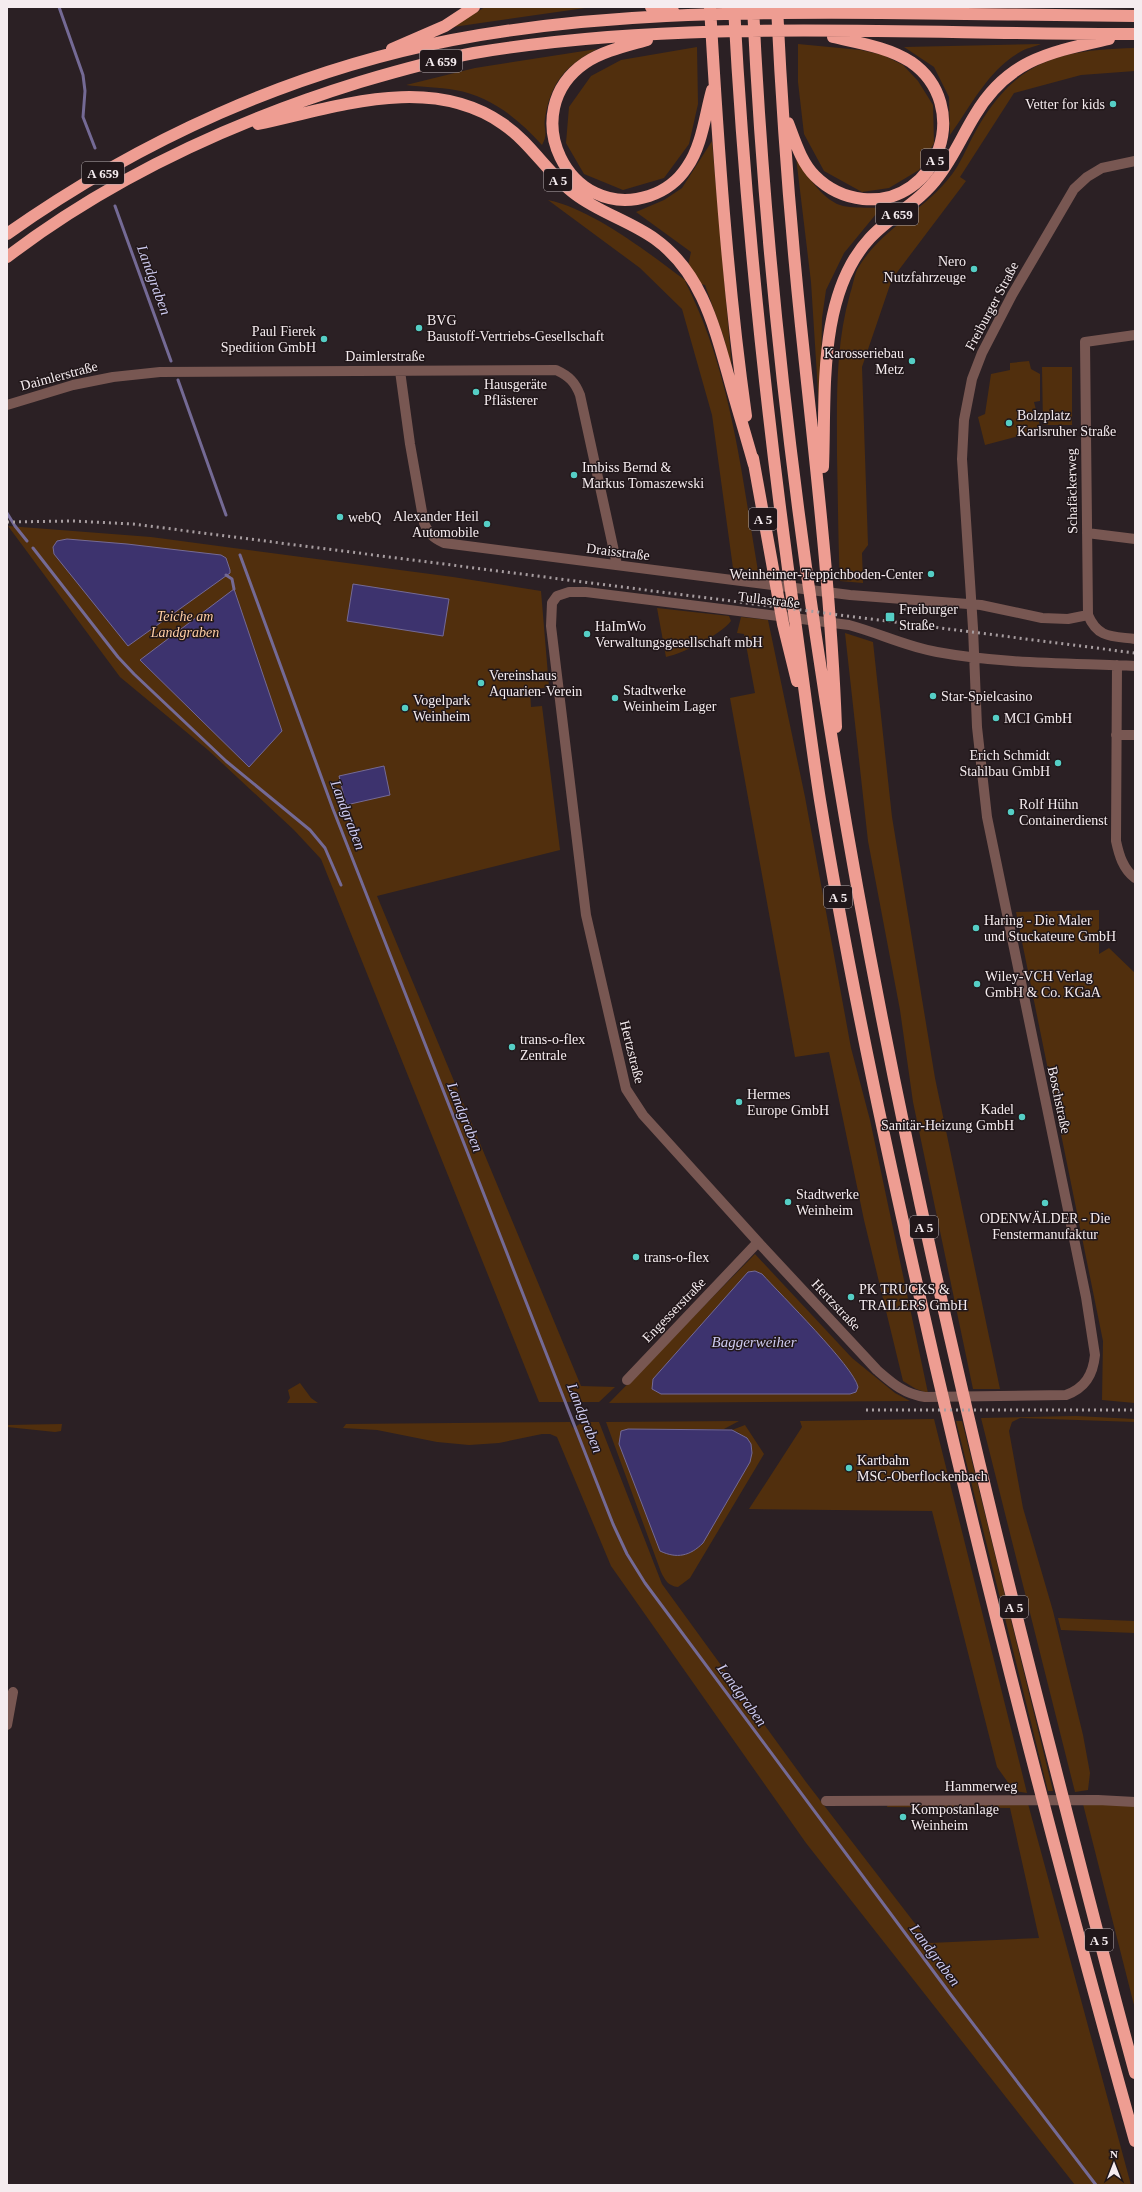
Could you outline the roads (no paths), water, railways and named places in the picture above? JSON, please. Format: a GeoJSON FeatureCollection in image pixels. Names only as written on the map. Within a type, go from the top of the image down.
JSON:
{"type":"FeatureCollection","features":[{"type":"Feature","properties":{"kind":"highway","name":"A 659"},"geometry":{"type":"LineString","coordinates":[[366,62],[445,26],[474,7]]}},
{"type":"Feature","properties":{"kind":"highway"},"geometry":{"type":"LineString","coordinates":[[651,7],[692,15]]}},
{"type":"Feature","properties":{"kind":"highway"},"geometry":{"type":"LineString","coordinates":[[710,7],[714,79]]}},
{"type":"Feature","properties":{"kind":"highway","name":"A 5"},"geometry":{"type":"LineString","coordinates":[[734,7],[760,341],[787,574],[796,626],[821,807],[870,1069],[948,1421],[1072,1917],[1135,2140]]}},
{"type":"Feature","properties":{"kind":"highway","name":"A 5"},"geometry":{"type":"LineString","coordinates":[[753,7],[755,50],[778,338],[815,628],[838,780],[891,1064],[960,1389],[1061,1792],[1135,2072]]}},
{"type":"Feature","properties":{"kind":"highway"},"geometry":{"type":"LineString","coordinates":[[777,7],[783,112],[801,325],[821,504],[834,680],[838,780]]}},
{"type":"Feature","properties":{"kind":"highway","name":"A 659"},"geometry":{"type":"LineString","coordinates":[[820,13],[846,7]]}},
{"type":"Feature","properties":{"kind":"highway"},"geometry":{"type":"LineString","coordinates":[[1094,7],[1135,15]]}},
{"type":"Feature","properties":{"kind":"highway","name":"A 659"},"geometry":{"type":"LineString","coordinates":[[7,234],[82,184],[203,119],[300,82],[366,62],[450,41],[532,27],[692,15],[820,13],[1135,15]]}},
{"type":"Feature","properties":{"kind":"highway","name":"A 659"},"geometry":{"type":"LineString","coordinates":[[7,257],[81,206],[150,167],[224,131],[333,90],[393,72],[472,54],[535,44],[667,34],[813,32],[1133,34]]}},
{"type":"Feature","properties":{"kind":"highway","name":"A 5"},"geometry":{"type":"LineString","coordinates":[[783,112],[808,168],[822,182],[848,196],[879,199],[889,197],[908,188],[925,175],[940,148],[944,127],[941,106],[933,87],[920,70],[910,62],[886,50],[813,32]]}},
{"type":"Feature","properties":{"kind":"highway","name":"A 659"},"geometry":{"type":"LineString","coordinates":[[667,34],[596,57],[577,69],[565,83],[554,108],[553,135],[562,162],[575,179],[598,194],[623,200],[654,194],[672,184],[687,168],[697,148],[714,79]]}},
{"type":"Feature","properties":{"kind":"highway","name":"A 659"},"geometry":{"type":"LineString","coordinates":[[821,504],[830,332],[840,290],[860,251],[882,226],[934,183],[950,161],[985,99],[1009,75],[1023,65],[1044,55],[1133,34]]}},
{"type":"Feature","properties":{"kind":"highway","name":"A 5"},"geometry":{"type":"LineString","coordinates":[[714,79],[724,211],[738,356],[754,465],[783,624],[809,726]]}},
{"type":"Feature","properties":{"kind":"highway","name":"A 5"},"geometry":{"type":"LineString","coordinates":[[224,131],[359,102],[413,96],[439,98],[461,103],[498,121],[519,137],[550,171],[571,191],[596,208],[655,239],[684,266],[698,287],[712,319],[754,465]]}},
{"type":"Feature","properties":{"kind":"street","name":"Freiburger Straße"},"geometry":{"type":"LineString","coordinates":[[975,658],[962,459],[964,420],[972,379],[982,353],[1012,295],[1074,189],[1087,177],[1102,168],[1135,161]]}},
{"type":"Feature","properties":{"kind":"street","name":"Schafäckerweg"},"geometry":{"type":"LineString","coordinates":[[1088,615],[1085,342],[1135,335]]}},
{"type":"Feature","properties":{"kind":"street","name":"Daimlerstraße"},"geometry":{"type":"LineString","coordinates":[[7,405],[73,385],[113,376],[160,372],[548,369],[567,375],[575,384],[580,395],[617,565]]}},
{"type":"Feature","properties":{"kind":"street","name":"Draisstraße"},"geometry":{"type":"LineString","coordinates":[[400,371],[410,444],[424,523],[428,533],[435,539],[444,543],[850,595],[971,604],[1042,618],[1068,619],[1088,615]]}},
{"type":"Feature","properties":{"kind":"street"},"geometry":{"type":"LineString","coordinates":[[1087,533],[1135,539]]}},
{"type":"Feature","properties":{"kind":"street","name":"Tullastraße"},"geometry":{"type":"LineString","coordinates":[[557,596],[569,592],[586,592],[849,625],[873,631],[912,646],[936,652],[975,658],[1135,666]]}},
{"type":"Feature","properties":{"kind":"street","name":"Hertzstraße"},"geometry":{"type":"LineString","coordinates":[[557,596],[552,603],[551,626],[586,915],[623,1080],[636,1107],[758,1242],[877,1370],[898,1388],[925,1398]]}},
{"type":"Feature","properties":{"kind":"street"},"geometry":{"type":"LineString","coordinates":[[1088,615],[1093,625],[1099,632],[1108,636],[1135,639]]}},
{"type":"Feature","properties":{"kind":"street","name":"Boschstraße"},"geometry":{"type":"LineString","coordinates":[[925,1398],[1066,1395],[1085,1383],[1092,1371],[1095,1355],[1086,1297],[987,816],[977,727],[975,658]]}},
{"type":"Feature","properties":{"kind":"street"},"geometry":{"type":"LineString","coordinates":[[1117,665],[1116,841],[1119,854],[1128,873],[1135,878]]}},
{"type":"Feature","properties":{"kind":"street"},"geometry":{"type":"LineString","coordinates":[[1116,735],[1135,735]]}},
{"type":"Feature","properties":{"kind":"street","name":"Engesserstraße"},"geometry":{"type":"LineString","coordinates":[[627,1380],[758,1242]]}},
{"type":"Feature","properties":{"kind":"street"},"geometry":{"type":"LineString","coordinates":[[7,1725],[13,1692]]}},
{"type":"Feature","properties":{"kind":"street","name":"Hammerweg"},"geometry":{"type":"LineString","coordinates":[[826,1801],[1098,1800],[1135,1802]]}},
{"type":"Feature","properties":{"kind":"water"},"geometry":{"type":"Polygon","coordinates":[[[67,539],[127,544],[221,555],[226,558],[230,573],[128,646],[54,554],[53,547],[57,541],[67,539]]]}},
{"type":"Feature","properties":{"kind":"water"},"geometry":{"type":"Polygon","coordinates":[[[353,584],[449,599],[443,636],[347,621],[353,584]]]}},
{"type":"Feature","properties":{"kind":"water"},"geometry":{"type":"Polygon","coordinates":[[[234,589],[282,731],[249,767],[140,660],[234,589]]]}},
{"type":"Feature","properties":{"kind":"water"},"geometry":{"type":"Polygon","coordinates":[[[384,766],[390,795],[346,805],[339,776],[384,766]]]}},
{"type":"Feature","properties":{"kind":"water","name":"Baggerweiher"},"geometry":{"type":"Polygon","coordinates":[[[755,1271],[762,1274],[831,1348],[853,1377],[858,1387],[856,1392],[850,1394],[661,1394],[652,1389],[653,1379],[748,1272],[755,1271]]]}},
{"type":"Feature","properties":{"kind":"water"},"geometry":{"type":"Polygon","coordinates":[[[628,1429],[732,1430],[747,1438],[751,1444],[752,1453],[750,1462],[703,1543],[693,1551],[683,1555],[672,1555],[660,1551],[619,1444],[621,1431],[628,1429]]]}},
{"type":"Feature","properties":{"kind":"waterway","name":"Landgraben"},"geometry":{"type":"LineString","coordinates":[[59,7],[83,75],[85,91],[83,117],[95,148]]}},
{"type":"Feature","properties":{"kind":"waterway","name":"Landgraben"},"geometry":{"type":"LineString","coordinates":[[115,206],[171,361]]}},
{"type":"Feature","properties":{"kind":"waterway","name":"Landgraben"},"geometry":{"type":"LineString","coordinates":[[178,380],[226,515]]}},
{"type":"Feature","properties":{"kind":"waterway"},"geometry":{"type":"LineString","coordinates":[[7,513],[27,541]]}},
{"type":"Feature","properties":{"kind":"waterway"},"geometry":{"type":"LineString","coordinates":[[33,548],[118,657],[134,674],[226,761],[310,830],[325,848],[341,885]]}},
{"type":"Feature","properties":{"kind":"waterway","name":"Landgraben"},"geometry":{"type":"LineString","coordinates":[[240,555],[333,809],[613,1524],[627,1554],[645,1583],[951,1995],[1096,2185]]}},
{"type":"Feature","properties":{"kind":"waterway"},"geometry":{"type":"LineString","coordinates":[[226,575],[232,579],[234,589]]}},
{"type":"Feature","properties":{"kind":"railway"},"geometry":{"type":"LineString","coordinates":[[7,522],[73,521],[133,524],[1135,653]]}},
{"type":"Feature","properties":{"kind":"railway"},"geometry":{"type":"LineString","coordinates":[[866,1410],[1135,1410]]}},
{"type":"Feature","properties":{"kind":"place","name":"Vetter for kids"},"geometry":{"type":"Point","coordinates":[1113,104]}},
{"type":"Feature","properties":{"kind":"place","name":"Nero Nutzfahrzeuge"},"geometry":{"type":"Point","coordinates":[974,269]}},
{"type":"Feature","properties":{"kind":"place","name":"BVG Baustoff-Vertriebs-Gesellschaft"},"geometry":{"type":"Point","coordinates":[419,328]}},
{"type":"Feature","properties":{"kind":"place","name":"Paul Fierek Spedition GmbH"},"geometry":{"type":"Point","coordinates":[324,339]}},
{"type":"Feature","properties":{"kind":"place","name":"Karosseriebau Metz"},"geometry":{"type":"Point","coordinates":[912,361]}},
{"type":"Feature","properties":{"kind":"place","name":"Hausgeräte Pflästerer"},"geometry":{"type":"Point","coordinates":[476,392]}},
{"type":"Feature","properties":{"kind":"place","name":"Bolzplatz Karlsruher Straße"},"geometry":{"type":"Point","coordinates":[1009,423]}},
{"type":"Feature","properties":{"kind":"place","name":"Imbiss Bernd & Markus Tomaszewski"},"geometry":{"type":"Point","coordinates":[574,475]}},
{"type":"Feature","properties":{"kind":"place","name":"webQ"},"geometry":{"type":"Point","coordinates":[340,517]}},
{"type":"Feature","properties":{"kind":"place","name":"Alexander Heil Automobile"},"geometry":{"type":"Point","coordinates":[487,524]}},
{"type":"Feature","properties":{"kind":"place","name":"Weinheimer-Teppichboden-Center"},"geometry":{"type":"Point","coordinates":[931,574]}},
{"type":"Feature","properties":{"kind":"place","name":"Freiburger Straße"},"geometry":{"type":"Point","coordinates":[890,617]}},
{"type":"Feature","properties":{"kind":"place","name":"HaImWo Verwaltungsgesellschaft mbH"},"geometry":{"type":"Point","coordinates":[587,634]}},
{"type":"Feature","properties":{"kind":"place","name":"Vereinshaus Aquarien-Verein"},"geometry":{"type":"Point","coordinates":[481,683]}},
{"type":"Feature","properties":{"kind":"place","name":"Star-Spielcasino"},"geometry":{"type":"Point","coordinates":[933,696]}},
{"type":"Feature","properties":{"kind":"place","name":"Stadtwerke Weinheim Lager"},"geometry":{"type":"Point","coordinates":[615,698]}},
{"type":"Feature","properties":{"kind":"place","name":"Vogelpark Weinheim"},"geometry":{"type":"Point","coordinates":[405,708]}},
{"type":"Feature","properties":{"kind":"place","name":"MCI GmbH"},"geometry":{"type":"Point","coordinates":[996,718]}},
{"type":"Feature","properties":{"kind":"place","name":"Erich Schmidt Stahlbau GmbH"},"geometry":{"type":"Point","coordinates":[1058,763]}},
{"type":"Feature","properties":{"kind":"place","name":"Rolf Hühn Containerdienst"},"geometry":{"type":"Point","coordinates":[1011,812]}},
{"type":"Feature","properties":{"kind":"place","name":"Haring - Die Maler und Stuckateure GmbH"},"geometry":{"type":"Point","coordinates":[976,928]}},
{"type":"Feature","properties":{"kind":"place","name":"Wiley-VCH Verlag GmbH & Co. KGaA"},"geometry":{"type":"Point","coordinates":[977,984]}},
{"type":"Feature","properties":{"kind":"place","name":"trans-o-flex Zentrale"},"geometry":{"type":"Point","coordinates":[512,1047]}},
{"type":"Feature","properties":{"kind":"place","name":"Hermes Europe GmbH"},"geometry":{"type":"Point","coordinates":[739,1102]}},
{"type":"Feature","properties":{"kind":"place","name":"Kadel Sanitär-Heizung GmbH"},"geometry":{"type":"Point","coordinates":[1022,1117]}},
{"type":"Feature","properties":{"kind":"place","name":"Stadtwerke Weinheim"},"geometry":{"type":"Point","coordinates":[788,1202]}},
{"type":"Feature","properties":{"kind":"place","name":"ODENWÄLDER - Die Fenstermanufaktur"},"geometry":{"type":"Point","coordinates":[1045,1203]}},
{"type":"Feature","properties":{"kind":"place","name":"trans-o-flex"},"geometry":{"type":"Point","coordinates":[636,1257]}},
{"type":"Feature","properties":{"kind":"place","name":"PK TRUCKS & TRAILERS GmbH"},"geometry":{"type":"Point","coordinates":[851,1297]}},
{"type":"Feature","properties":{"kind":"place","name":"Kartbahn MSC-Oberflockenbach"},"geometry":{"type":"Point","coordinates":[849,1468]}},
{"type":"Feature","properties":{"kind":"place","name":"Kompostanlage Weinheim"},"geometry":{"type":"Point","coordinates":[903,1817]}},
{"type":"Feature","properties":{"kind":"park label","name":"Teiche am Landgraben"},"geometry":{"type":"Point","coordinates":[185,624]}}]}
